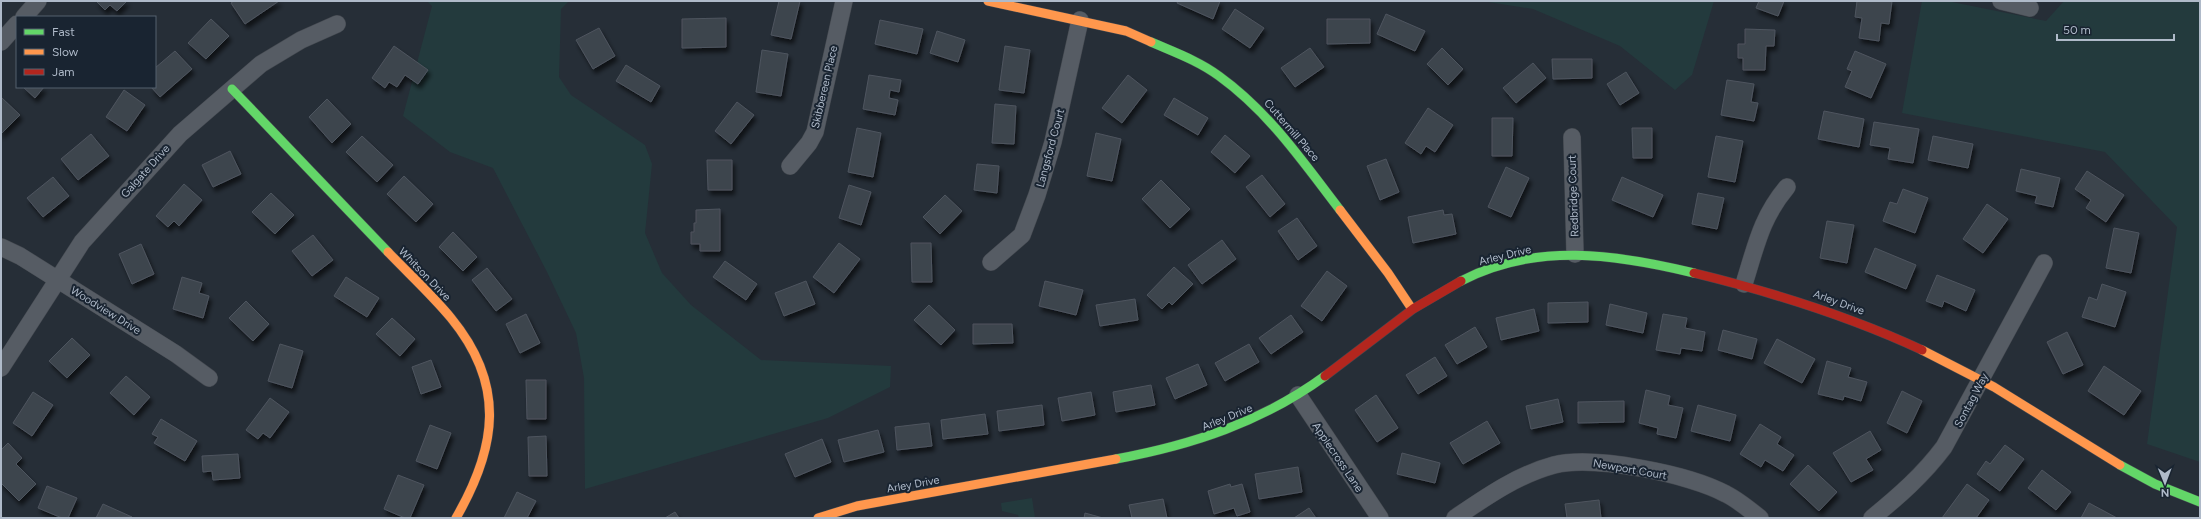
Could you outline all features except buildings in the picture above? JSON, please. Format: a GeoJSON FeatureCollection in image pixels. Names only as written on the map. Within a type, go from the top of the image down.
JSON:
{"type":"FeatureCollection","features":[{"type":"Feature","properties":{"kind":"street"},"geometry":{"type":"LineString","coordinates":[[25,16],[38,1]]}},
{"type":"Feature","properties":{"kind":"street","name":"Skibbereen Place"},"geometry":{"type":"LineString","coordinates":[[790,166],[809,143],[815,132],[844,1]]}},
{"type":"Feature","properties":{"kind":"street","name":"Cuttermill Place"},"geometry":{"type":"LineString","coordinates":[[988,1],[1126,31],[1160,44],[1190,59],[1239,91],[1259,109],[1284,136],[1383,267],[1412,309]]}},
{"type":"Feature","properties":{"kind":"street"},"geometry":{"type":"LineString","coordinates":[[2001,1],[2030,8]]}},
{"type":"Feature","properties":{"kind":"street","name":"Langsford Court"},"geometry":{"type":"LineString","coordinates":[[991,262],[1022,235],[1037,195],[1053,142],[1080,20]]}},
{"type":"Feature","properties":{"kind":"street","name":"Galgate Drive"},"geometry":{"type":"LineString","coordinates":[[1,368],[82,242],[142,174],[180,134],[261,64],[281,51],[337,24]]}},
{"type":"Feature","properties":{"kind":"street"},"geometry":{"type":"LineString","coordinates":[[1,42],[16,25]]}},
{"type":"Feature","properties":{"kind":"street","name":"Whitson Drive"},"geometry":{"type":"LineString","coordinates":[[232,89],[451,318],[476,355],[488,389],[490,416],[488,441],[476,484],[456,518]]}},
{"type":"Feature","properties":{"kind":"street","name":"Redbridge Court"},"geometry":{"type":"LineString","coordinates":[[1572,137],[1575,254]]}},
{"type":"Feature","properties":{"kind":"street"},"geometry":{"type":"LineString","coordinates":[[1744,284],[1763,223],[1774,202],[1788,187]]}},
{"type":"Feature","properties":{"kind":"street","name":"Woodview Drive"},"geometry":{"type":"LineString","coordinates":[[1,247],[57,279],[176,354],[209,378]]}},
{"type":"Feature","properties":{"kind":"street","name":"Arley Drive"},"geometry":{"type":"LineString","coordinates":[[818,518],[858,506],[1182,446],[1250,421],[1298,395],[1412,309],[1446,287],[1493,268],[1527,260],[1575,254],[1638,260],[1744,284],[1797,299],[1871,326],[1939,357],[1981,379],[2037,411],[2136,476],[2159,487],[2200,502]]}},
{"type":"Feature","properties":{"kind":"street","name":"Sontag Way"},"geometry":{"type":"LineString","coordinates":[[1872,518],[1898,498],[1932,463],[1954,431],[2044,263]]}},
{"type":"Feature","properties":{"kind":"street","name":"Applecross Lane"},"geometry":{"type":"LineString","coordinates":[[1298,395],[1380,518]]}},
{"type":"Feature","properties":{"kind":"street","name":"Newport Court"},"geometry":{"type":"LineString","coordinates":[[1455,518],[1491,494],[1536,471],[1566,463],[1594,461],[1621,465],[1706,485],[1726,494],[1760,518]]}},
{"type":"Feature","properties":{"kind":"green space"},"geometry":{"type":"Polygon","coordinates":[[[427,1],[569,1],[561,9],[559,77],[571,95],[645,145],[652,164],[645,233],[662,273],[691,305],[761,360],[891,366],[890,387],[828,418],[585,489],[584,378],[576,333],[547,272],[493,168],[450,152],[403,116],[432,6],[427,1]]]}},
{"type":"Feature","properties":{"kind":"green space"},"geometry":{"type":"Polygon","coordinates":[[[1482,1],[1714,1],[1692,75],[1675,90],[1620,46],[1533,9],[1482,1]]]}},
{"type":"Feature","properties":{"kind":"green space"},"geometry":{"type":"Polygon","coordinates":[[[1922,1],[1947,1],[2046,21],[2064,1],[2200,1],[2200,462],[2147,444],[2177,227],[2105,152],[1902,113],[1922,1]]]}},
{"type":"Feature","properties":{"kind":"green space"},"geometry":{"type":"Polygon","coordinates":[[[1032,498],[1035,518],[1019,518],[1018,515],[1002,511],[1001,503],[1032,498]]]}},
{"type":"Feature","properties":{"kind":"traffic: fast"},"geometry":{"type":"LineString","coordinates":[[1151,42],[1203,66],[1219,76],[1254,105],[1299,156],[1340,210]]}},
{"type":"Feature","properties":{"kind":"traffic: fast"},"geometry":{"type":"LineString","coordinates":[[232,89],[388,252]]}},
{"type":"Feature","properties":{"kind":"traffic: fast"},"geometry":{"type":"LineString","coordinates":[[1461,281],[1489,269],[1518,261],[1547,256],[1576,255],[1635,261],[1694,273]]}},
{"type":"Feature","properties":{"kind":"traffic: fast"},"geometry":{"type":"LineString","coordinates":[[1116,459],[1172,447],[1225,430],[1276,406],[1325,376]]}},
{"type":"Feature","properties":{"kind":"traffic: fast"},"geometry":{"type":"LineString","coordinates":[[2120,465],[2155,484],[2200,502]]}},
{"type":"Feature","properties":{"kind":"traffic: slow"},"geometry":{"type":"LineString","coordinates":[[988,1],[1126,31],[1151,42]]}},
{"type":"Feature","properties":{"kind":"traffic: slow"},"geometry":{"type":"LineString","coordinates":[[1340,210],[1388,273],[1412,309]]}},
{"type":"Feature","properties":{"kind":"traffic: slow"},"geometry":{"type":"LineString","coordinates":[[388,252],[444,309],[469,343],[481,368],[488,392],[490,416],[487,441],[480,466],[470,492],[456,518]]}},
{"type":"Feature","properties":{"kind":"traffic: slow"},"geometry":{"type":"LineString","coordinates":[[1922,350],[1994,387],[2120,465]]}},
{"type":"Feature","properties":{"kind":"traffic: slow"},"geometry":{"type":"LineString","coordinates":[[818,518],[857,506],[1116,459]]}},
{"type":"Feature","properties":{"kind":"traffic: jam"},"geometry":{"type":"LineString","coordinates":[[1694,273],[1752,288],[1810,306],[1867,326],[1922,350]]}},
{"type":"Feature","properties":{"kind":"traffic: jam"},"geometry":{"type":"LineString","coordinates":[[1325,376],[1413,309],[1461,281]]}}]}
